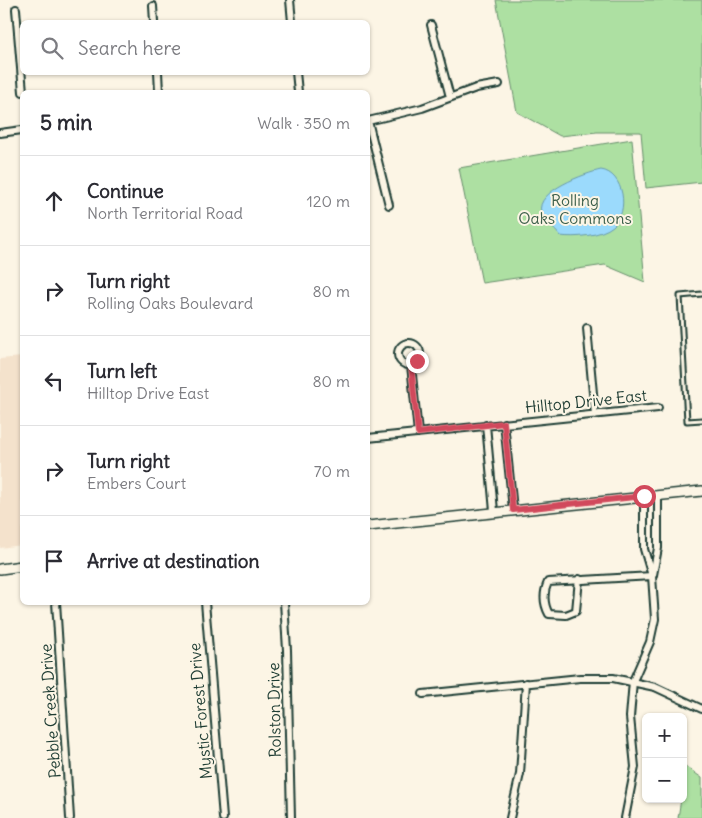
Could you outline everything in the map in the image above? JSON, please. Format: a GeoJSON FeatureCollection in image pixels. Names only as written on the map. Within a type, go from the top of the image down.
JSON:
{"type":"FeatureCollection","features":[{"type":"Feature","properties":{"kind":"main road"},"geometry":{"type":"LineString","coordinates":[[370,526],[658,494],[702,491]]}},
{"type":"Feature","properties":{"kind":"main road"},"geometry":{"type":"LineString","coordinates":[[0,569],[20,566]]}},
{"type":"Feature","properties":{"kind":"street"},"geometry":{"type":"LineString","coordinates":[[290,0],[292,20]]}},
{"type":"Feature","properties":{"kind":"street"},"geometry":{"type":"LineString","coordinates":[[153,6],[154,20]]}},
{"type":"Feature","properties":{"kind":"street"},"geometry":{"type":"LineString","coordinates":[[16,9],[20,50]]}},
{"type":"Feature","properties":{"kind":"street"},"geometry":{"type":"LineString","coordinates":[[431,25],[450,97]]}},
{"type":"Feature","properties":{"kind":"street"},"geometry":{"type":"LineString","coordinates":[[22,75],[24,90]]}},
{"type":"Feature","properties":{"kind":"street"},"geometry":{"type":"LineString","coordinates":[[158,75],[159,90]]}},
{"type":"Feature","properties":{"kind":"street"},"geometry":{"type":"LineString","coordinates":[[296,75],[298,90]]}},
{"type":"Feature","properties":{"kind":"street"},"geometry":{"type":"LineString","coordinates":[[370,121],[422,108],[476,88],[498,84]]}},
{"type":"Feature","properties":{"kind":"street"},"geometry":{"type":"LineString","coordinates":[[370,129],[389,205]]}},
{"type":"Feature","properties":{"kind":"street"},"geometry":{"type":"LineString","coordinates":[[0,133],[20,130]]}},
{"type":"Feature","properties":{"kind":"street"},"geometry":{"type":"LineString","coordinates":[[587,328],[595,415]]}},
{"type":"Feature","properties":{"kind":"street"},"geometry":{"type":"LineString","coordinates":[[411,365],[418,433]]}},
{"type":"Feature","properties":{"kind":"street","name":"Hilltop Drive East"},"geometry":{"type":"LineString","coordinates":[[370,438],[658,408]]}},
{"type":"Feature","properties":{"kind":"street"},"geometry":{"type":"LineString","coordinates":[[504,423],[513,510]]}},
{"type":"Feature","properties":{"kind":"street"},"geometry":{"type":"LineString","coordinates":[[486,425],[494,512]]}},
{"type":"Feature","properties":{"kind":"street"},"geometry":{"type":"LineString","coordinates":[[652,576],[658,548],[658,494]]}},
{"type":"Feature","properties":{"kind":"street"},"geometry":{"type":"LineString","coordinates":[[625,818],[635,767],[630,718],[633,680],[653,633],[655,619],[652,576],[644,549],[644,496]]}},
{"type":"Feature","properties":{"kind":"street"},"geometry":{"type":"LineString","coordinates":[[578,579],[576,611],[566,615],[549,614],[545,608],[544,591],[548,582],[578,579],[652,576]]}},
{"type":"Feature","properties":{"kind":"street","name":"Pebble Creek Drive"},"geometry":{"type":"LineString","coordinates":[[56,605],[70,818]]}},
{"type":"Feature","properties":{"kind":"street","name":"Mystic Forest Drive"},"geometry":{"type":"LineString","coordinates":[[205,605],[223,818]]}},
{"type":"Feature","properties":{"kind":"street","name":"Rolston Drive"},"geometry":{"type":"LineString","coordinates":[[284,605],[287,650],[290,818]]}},
{"type":"Feature","properties":{"kind":"street"},"geometry":{"type":"LineString","coordinates":[[422,694],[590,677],[633,680],[667,691],[702,709]]}},
{"type":"Feature","properties":{"kind":"street"},"geometry":{"type":"LineString","coordinates":[[510,818],[520,774],[526,683]]}},
{"type":"Feature","properties":{"kind":"lane"},"geometry":{"type":"LineString","coordinates":[[702,294],[680,296],[687,422],[702,420]]}},
{"type":"Feature","properties":{"kind":"shaded area"},"geometry":{"type":"Polygon","coordinates":[[[20,357],[20,545],[0,548],[0,359],[20,357]]]}},
{"type":"Feature","properties":{"kind":"green space"},"geometry":{"type":"Polygon","coordinates":[[[496,0],[702,0],[702,182],[646,188],[641,132],[597,132],[560,136],[517,112],[496,0]]]}},
{"type":"Feature","properties":{"kind":"green space","name":"Rolling Oaks Commons"},"geometry":{"type":"Polygon","coordinates":[[[632,139],[645,282],[605,265],[482,283],[459,168],[632,139]]]}},
{"type":"Feature","properties":{"kind":"green space"},"geometry":{"type":"Polygon","coordinates":[[[687,767],[702,778],[702,818],[678,818],[680,803],[687,803],[687,767]]]}},
{"type":"Feature","properties":{"kind":"water"},"geometry":{"type":"Polygon","coordinates":[[[601,170],[615,178],[619,185],[623,203],[622,212],[618,220],[613,226],[595,234],[573,237],[560,236],[542,215],[541,204],[553,190],[563,184],[601,170]]]}},
{"type":"Feature","properties":{"kind":"route"},"geometry":{"type":"LineString","coordinates":[[417,361],[411,365],[418,433],[504,423],[513,510],[644,496]]}}]}
